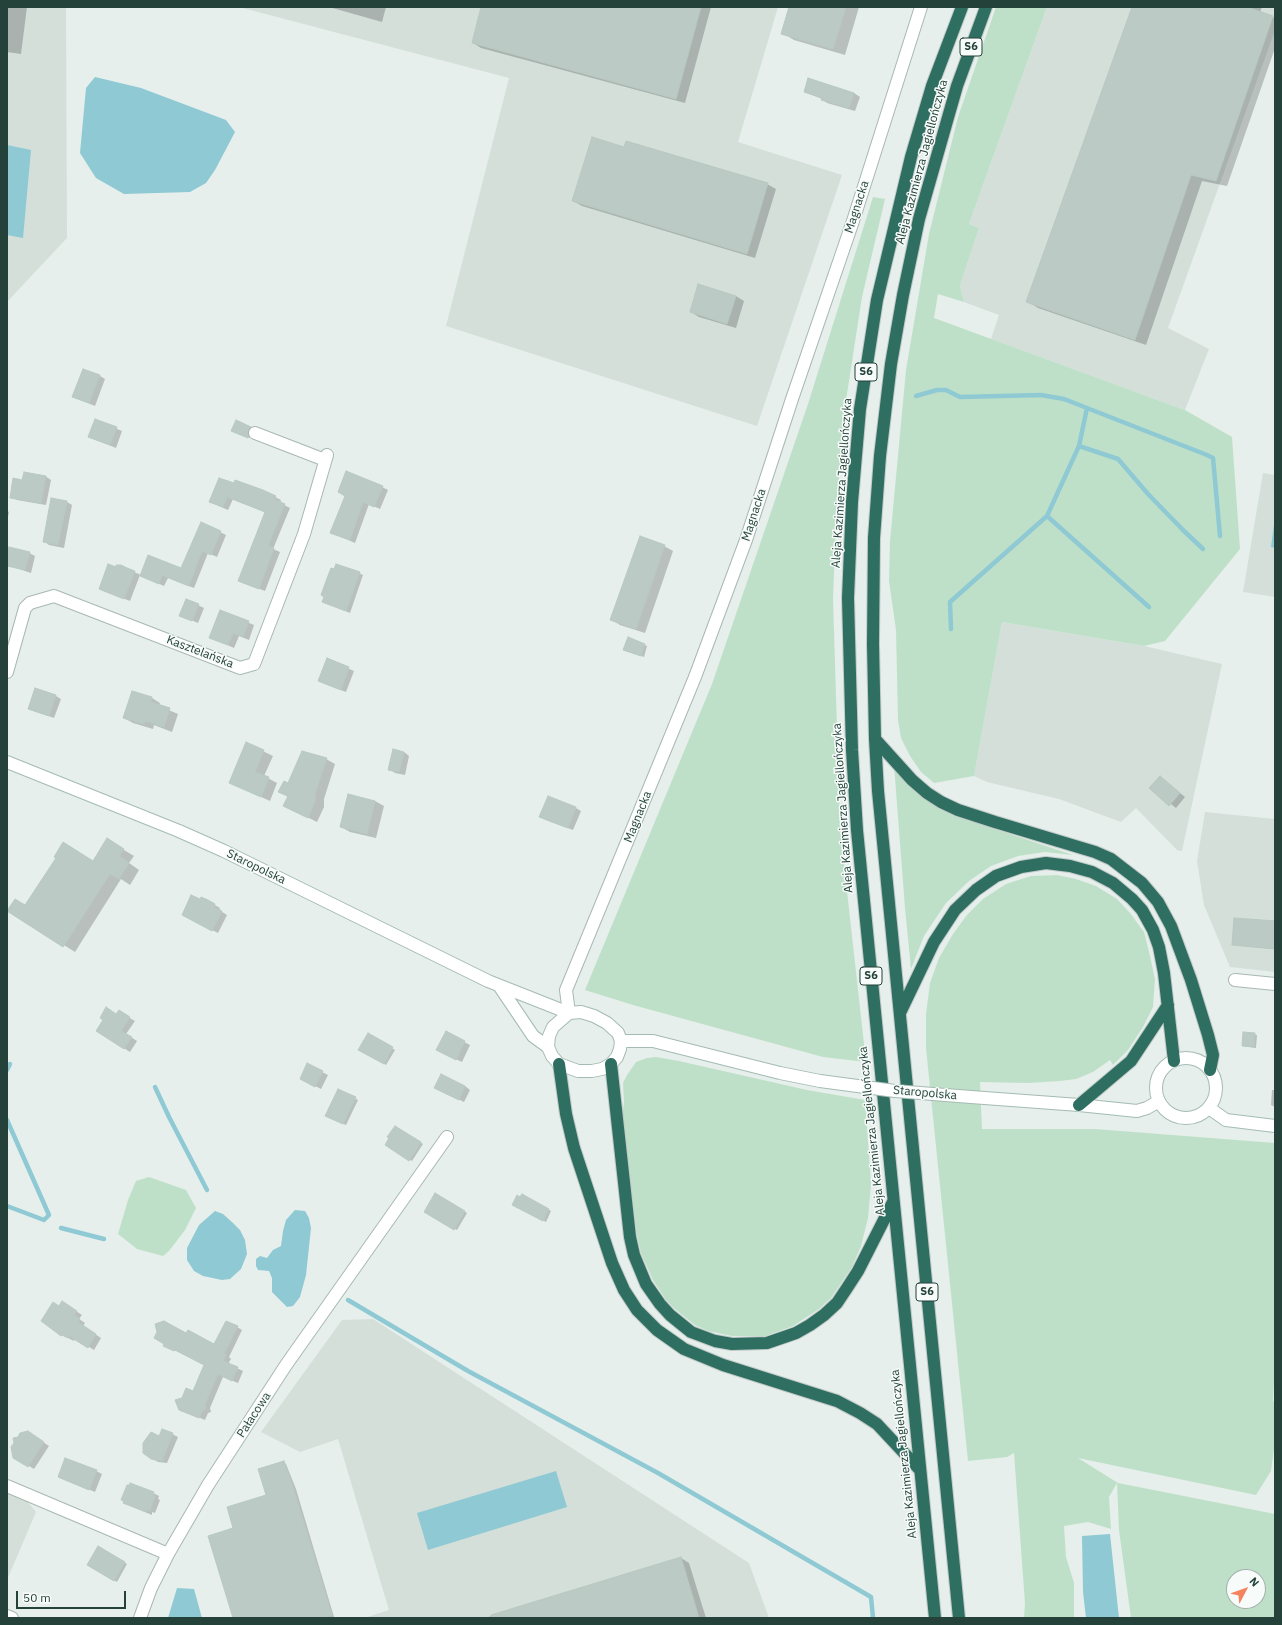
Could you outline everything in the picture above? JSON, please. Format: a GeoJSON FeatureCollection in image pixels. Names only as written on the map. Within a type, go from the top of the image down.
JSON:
{"type":"FeatureCollection","features":[{"type":"Feature","properties":{"kind":"highway","name":"Aleja Kazimierza Jagiellończyka"},"geometry":{"type":"LineString","coordinates":[[935,1618],[862,886],[853,771],[848,598],[852,502],[860,409],[877,300],[911,157],[932,86],[962,7]]}},
{"type":"Feature","properties":{"kind":"highway","name":"Aleja Kazimierza Jagiellończyka"},"geometry":{"type":"LineString","coordinates":[[959,1618],[900,1013],[886,885],[875,739],[872,644],[874,538],[880,456],[891,364],[903,295],[919,219],[957,86],[986,7]]}},
{"type":"Feature","properties":{"kind":"highway"},"geometry":{"type":"LineString","coordinates":[[875,739],[912,780],[927,793],[941,802],[995,822],[1095,852],[1110,859],[1142,883],[1158,902],[1174,932],[1208,1035],[1213,1055],[1210,1070]]}},
{"type":"Feature","properties":{"kind":"highway"},"geometry":{"type":"LineString","coordinates":[[900,1013],[934,942],[955,910],[976,890],[996,876],[1020,867],[1046,863],[1070,866],[1092,872],[1113,883],[1132,899],[1142,910],[1153,930],[1159,947],[1164,974],[1174,1061]]}},
{"type":"Feature","properties":{"kind":"highway"},"geometry":{"type":"LineString","coordinates":[[1079,1105],[1131,1061],[1168,1005]]}},
{"type":"Feature","properties":{"kind":"highway"},"geometry":{"type":"LineString","coordinates":[[559,1064],[566,1114],[574,1148],[612,1263],[624,1290],[637,1310],[657,1330],[684,1349],[723,1365],[837,1401],[860,1413],[877,1424],[920,1470]]}},
{"type":"Feature","properties":{"kind":"highway"},"geometry":{"type":"LineString","coordinates":[[610,1064],[628,1220],[634,1255],[646,1284],[660,1304],[691,1332],[715,1341],[732,1344],[768,1343],[796,1333],[810,1325],[824,1315],[837,1302],[847,1288],[858,1271],[893,1202]]}},
{"type":"Feature","properties":{"kind":"street","name":"Magnacka"},"geometry":{"type":"LineString","coordinates":[[569,1013],[566,990],[695,677],[746,540],[792,399],[853,221],[921,7]]}},
{"type":"Feature","properties":{"kind":"street","name":"Kasztelańska"},"geometry":{"type":"LineString","coordinates":[[7,672],[25,608],[30,603],[54,596],[240,668],[254,664],[304,534],[326,457],[255,434]]}},
{"type":"Feature","properties":{"kind":"street","name":"Staropolska"},"geometry":{"type":"LineString","coordinates":[[7,762],[218,848],[500,987],[569,1013]]}},
{"type":"Feature","properties":{"kind":"street"},"geometry":{"type":"LineString","coordinates":[[1235,980],[1275,984]]}},
{"type":"Feature","properties":{"kind":"street","name":"Staropolska"},"geometry":{"type":"LineString","coordinates":[[500,987],[533,1036],[548,1047]]}},
{"type":"Feature","properties":{"kind":"street"},"geometry":{"type":"LineString","coordinates":[[580,1012],[594,1016],[607,1023],[618,1033],[621,1041],[617,1057],[602,1069],[592,1071],[578,1071],[559,1064],[552,1056],[548,1047],[549,1036],[553,1027],[569,1013],[580,1012]]}},
{"type":"Feature","properties":{"kind":"street","name":"Staropolska"},"geometry":{"type":"LineString","coordinates":[[621,1041],[653,1041],[780,1073],[820,1081],[895,1091],[1079,1105],[1137,1112],[1159,1102]]}},
{"type":"Feature","properties":{"kind":"street"},"geometry":{"type":"LineString","coordinates":[[1184,1059],[1194,1060],[1203,1064],[1210,1070],[1216,1089],[1214,1099],[1209,1108],[1201,1114],[1192,1118],[1182,1118],[1165,1110],[1159,1102],[1156,1092],[1158,1078],[1166,1066],[1174,1061],[1184,1059]]}},
{"type":"Feature","properties":{"kind":"street"},"geometry":{"type":"LineString","coordinates":[[1209,1108],[1226,1120],[1275,1126]]}},
{"type":"Feature","properties":{"kind":"street","name":"Pałacowa"},"geometry":{"type":"LineString","coordinates":[[140,1618],[151,1588],[168,1554],[208,1485],[286,1365],[447,1137]]}},
{"type":"Feature","properties":{"kind":"street"},"geometry":{"type":"LineString","coordinates":[[7,1486],[168,1554]]}},
{"type":"Feature","properties":{"kind":"street"},"geometry":{"type":"LineString","coordinates":[[7,1616],[12,1618]]}},
{"type":"Feature","properties":{"kind":"shaded area"},"geometry":{"type":"Polygon","coordinates":[[[7,7],[66,7],[67,238],[7,302],[7,7]]]}},
{"type":"Feature","properties":{"kind":"shaded area"},"geometry":{"type":"Polygon","coordinates":[[[239,7],[778,7],[738,142],[842,175],[757,426],[446,326],[509,78],[239,7]]]}},
{"type":"Feature","properties":{"kind":"shaded area"},"geometry":{"type":"Polygon","coordinates":[[[1047,7],[1275,7],[1275,30],[1168,328],[1209,349],[1185,410],[991,339],[999,315],[964,302],[960,286],[979,228],[969,224],[1047,7]]]}},
{"type":"Feature","properties":{"kind":"shaded area"},"geometry":{"type":"Polygon","coordinates":[[[1263,473],[1275,475],[1275,597],[1243,592],[1263,473]]]}},
{"type":"Feature","properties":{"kind":"shaded area"},"geometry":{"type":"Polygon","coordinates":[[[1002,622],[1144,646],[1222,664],[1182,851],[1177,850],[1136,808],[1121,822],[1059,799],[987,782],[974,776],[1002,622]]]}},
{"type":"Feature","properties":{"kind":"shaded area"},"geometry":{"type":"Polygon","coordinates":[[[1205,812],[1275,819],[1275,972],[1230,967],[1204,905],[1197,861],[1205,812]]]}},
{"type":"Feature","properties":{"kind":"shaded area"},"geometry":{"type":"Polygon","coordinates":[[[373,1319],[749,1563],[769,1618],[364,1618],[389,1610],[338,1439],[300,1452],[261,1432],[342,1320],[373,1319]]]}},
{"type":"Feature","properties":{"kind":"shaded area"},"geometry":{"type":"Polygon","coordinates":[[[7,1492],[27,1501],[36,1512],[7,1580],[7,1492]]]}},
{"type":"Feature","properties":{"kind":"green space"},"geometry":{"type":"Polygon","coordinates":[[[996,7],[1047,7],[969,224],[979,228],[960,286],[964,302],[938,294],[934,318],[1185,410],[1232,437],[1240,549],[1165,641],[1144,646],[1002,622],[974,776],[934,783],[921,772],[910,756],[901,738],[898,720],[896,630],[889,581],[890,541],[906,370],[929,234],[958,117],[996,7]]]}},
{"type":"Feature","properties":{"kind":"green space"},"geometry":{"type":"Polygon","coordinates":[[[873,197],[885,199],[862,297],[845,407],[837,501],[833,598],[840,828],[866,1062],[823,1057],[633,1005],[585,990],[712,684],[808,404],[873,197]]]}},
{"type":"Feature","properties":{"kind":"green space"},"geometry":{"type":"Polygon","coordinates":[[[894,765],[907,784],[923,798],[938,808],[956,816],[1073,855],[1045,852],[1018,856],[991,866],[969,881],[946,903],[924,936],[911,969],[905,908],[894,765]]]}},
{"type":"Feature","properties":{"kind":"green space"},"geometry":{"type":"Polygon","coordinates":[[[1057,875],[1076,879],[1096,886],[1117,899],[1144,932],[1155,980],[1153,1007],[1143,1027],[1128,1050],[1113,1065],[1110,1060],[1093,1072],[1076,1079],[1028,1083],[980,1082],[982,1129],[1095,1129],[1275,1143],[1275,1363],[1273,1401],[1275,1402],[1275,1441],[1271,1471],[1256,1495],[1078,1458],[1118,1483],[1275,1514],[1275,1618],[1131,1618],[1119,1530],[1117,1483],[1109,1497],[1111,1529],[1088,1522],[1064,1526],[1066,1557],[1074,1583],[1074,1618],[1024,1618],[1025,1603],[1014,1453],[1007,1457],[968,1461],[926,1048],[926,1014],[930,983],[939,958],[953,934],[967,915],[983,899],[1006,884],[1031,876],[1057,875]]]}},
{"type":"Feature","properties":{"kind":"green space"},"geometry":{"type":"Polygon","coordinates":[[[656,1057],[807,1090],[865,1100],[871,1184],[868,1218],[861,1246],[852,1267],[831,1298],[819,1309],[793,1326],[766,1336],[732,1336],[708,1331],[695,1325],[675,1309],[666,1300],[653,1280],[641,1253],[637,1236],[622,1116],[624,1103],[623,1083],[627,1075],[636,1062],[647,1058],[656,1057]]]}},
{"type":"Feature","properties":{"kind":"green space"},"geometry":{"type":"Polygon","coordinates":[[[149,1177],[186,1190],[196,1208],[185,1230],[169,1251],[163,1256],[137,1249],[118,1234],[128,1200],[136,1181],[149,1177]]]}},
{"type":"Feature","properties":{"kind":"water"},"geometry":{"type":"Polygon","coordinates":[[[95,77],[141,88],[226,120],[235,132],[215,170],[206,183],[190,192],[124,194],[96,178],[80,153],[86,88],[95,77]]]}},
{"type":"Feature","properties":{"kind":"water"},"geometry":{"type":"Polygon","coordinates":[[[7,145],[31,150],[23,238],[7,235],[7,145]]]}},
{"type":"Feature","properties":{"kind":"water"},"geometry":{"type":"Polygon","coordinates":[[[1275,517],[1275,548],[1271,547],[1275,517]]]}},
{"type":"Feature","properties":{"kind":"water"},"geometry":{"type":"Polygon","coordinates":[[[295,1210],[305,1211],[309,1218],[311,1228],[306,1275],[300,1297],[293,1306],[287,1307],[272,1292],[272,1278],[269,1271],[258,1270],[256,1266],[256,1259],[260,1256],[267,1258],[273,1250],[281,1246],[286,1220],[295,1210]]]}},
{"type":"Feature","properties":{"kind":"water"},"geometry":{"type":"Polygon","coordinates":[[[215,1211],[223,1214],[233,1223],[240,1230],[245,1240],[247,1254],[241,1269],[230,1279],[222,1280],[203,1276],[194,1271],[187,1260],[187,1248],[199,1225],[215,1211]]]}},
{"type":"Feature","properties":{"kind":"water"},"geometry":{"type":"Polygon","coordinates":[[[556,1471],[567,1507],[428,1550],[417,1513],[556,1471]]]}},
{"type":"Feature","properties":{"kind":"water"},"geometry":{"type":"Polygon","coordinates":[[[1110,1534],[1119,1618],[1086,1618],[1083,1592],[1082,1536],[1110,1534]]]}},
{"type":"Feature","properties":{"kind":"water"},"geometry":{"type":"Polygon","coordinates":[[[177,1588],[194,1589],[202,1618],[168,1618],[177,1588]]]}},
{"type":"Feature","properties":{"kind":"building"},"geometry":{"type":"Polygon","coordinates":[[[481,7],[701,7],[676,99],[472,43],[481,7]]]}},
{"type":"Feature","properties":{"kind":"building"},"geometry":{"type":"Polygon","coordinates":[[[789,7],[846,7],[833,49],[781,34],[789,7]]]}},
{"type":"Feature","properties":{"kind":"building"},"geometry":{"type":"Polygon","coordinates":[[[1132,7],[1247,7],[1273,16],[1216,181],[1191,175],[1135,340],[1026,302],[1132,7]]]}},
{"type":"Feature","properties":{"kind":"building"},"geometry":{"type":"Polygon","coordinates":[[[808,78],[854,93],[849,108],[821,100],[822,98],[804,92],[808,78]]]}},
{"type":"Feature","properties":{"kind":"building"},"geometry":{"type":"Polygon","coordinates":[[[592,137],[624,147],[626,141],[768,183],[747,254],[572,201],[592,137]]]}},
{"type":"Feature","properties":{"kind":"building"},"geometry":{"type":"Polygon","coordinates":[[[698,284],[736,296],[727,324],[690,312],[698,284]]]}},
{"type":"Feature","properties":{"kind":"building"},"geometry":{"type":"Polygon","coordinates":[[[83,369],[100,375],[89,403],[72,397],[83,369]]]}},
{"type":"Feature","properties":{"kind":"building"},"geometry":{"type":"Polygon","coordinates":[[[95,419],[117,427],[110,445],[88,437],[95,419]]]}},
{"type":"Feature","properties":{"kind":"building"},"geometry":{"type":"Polygon","coordinates":[[[236,420],[251,427],[248,431],[248,438],[231,431],[236,420]]]}},
{"type":"Feature","properties":{"kind":"building"},"geometry":{"type":"Polygon","coordinates":[[[346,471],[383,486],[374,507],[363,502],[350,540],[330,533],[345,496],[338,492],[346,471]]]}},
{"type":"Feature","properties":{"kind":"building"},"geometry":{"type":"Polygon","coordinates":[[[24,472],[46,476],[41,503],[10,498],[13,478],[22,480],[24,472]]]}},
{"type":"Feature","properties":{"kind":"building"},"geometry":{"type":"Polygon","coordinates":[[[219,478],[234,483],[235,480],[263,490],[276,496],[274,499],[285,504],[268,546],[274,548],[259,589],[238,581],[265,512],[227,497],[223,507],[209,502],[219,478]]]}},
{"type":"Feature","properties":{"kind":"building"},"geometry":{"type":"Polygon","coordinates":[[[51,498],[67,501],[58,545],[43,542],[51,498]]]}},
{"type":"Feature","properties":{"kind":"building"},"geometry":{"type":"Polygon","coordinates":[[[201,522],[221,531],[211,555],[202,551],[189,586],[162,575],[159,584],[140,576],[148,555],[181,568],[201,522]]]}},
{"type":"Feature","properties":{"kind":"building"},"geometry":{"type":"Polygon","coordinates":[[[640,536],[665,545],[636,629],[610,620],[640,536]]]}},
{"type":"Feature","properties":{"kind":"building"},"geometry":{"type":"Polygon","coordinates":[[[9,547],[30,552],[25,570],[7,566],[9,547]]]}},
{"type":"Feature","properties":{"kind":"building"},"geometry":{"type":"Polygon","coordinates":[[[108,564],[116,567],[116,565],[121,565],[135,571],[124,599],[99,589],[108,564]]]}},
{"type":"Feature","properties":{"kind":"building"},"geometry":{"type":"Polygon","coordinates":[[[336,564],[360,572],[346,611],[322,602],[324,597],[321,595],[326,581],[331,568],[334,569],[336,564]]]}},
{"type":"Feature","properties":{"kind":"building"},"geometry":{"type":"Polygon","coordinates":[[[186,599],[199,604],[192,621],[179,616],[186,599]]]}},
{"type":"Feature","properties":{"kind":"building"},"geometry":{"type":"Polygon","coordinates":[[[220,610],[249,621],[243,637],[233,633],[228,645],[209,638],[220,610]]]}},
{"type":"Feature","properties":{"kind":"building"},"geometry":{"type":"Polygon","coordinates":[[[628,637],[645,644],[641,656],[623,650],[628,637]]]}},
{"type":"Feature","properties":{"kind":"building"},"geometry":{"type":"Polygon","coordinates":[[[327,658],[349,667],[341,690],[318,681],[327,658]]]}},
{"type":"Feature","properties":{"kind":"building"},"geometry":{"type":"Polygon","coordinates":[[[35,688],[56,695],[49,716],[28,709],[35,688]]]}},
{"type":"Feature","properties":{"kind":"building"},"geometry":{"type":"Polygon","coordinates":[[[132,691],[152,697],[151,702],[170,708],[164,727],[145,721],[144,724],[123,718],[132,691]]]}},
{"type":"Feature","properties":{"kind":"building"},"geometry":{"type":"Polygon","coordinates":[[[246,742],[264,750],[255,772],[269,777],[261,797],[229,783],[246,742]]]}},
{"type":"Feature","properties":{"kind":"building"},"geometry":{"type":"Polygon","coordinates":[[[393,749],[404,752],[399,772],[388,770],[393,749]]]}},
{"type":"Feature","properties":{"kind":"building"},"geometry":{"type":"Polygon","coordinates":[[[302,751],[327,758],[315,793],[315,801],[308,818],[283,806],[288,796],[278,792],[284,781],[288,783],[302,751]]]}},
{"type":"Feature","properties":{"kind":"building"},"geometry":{"type":"Polygon","coordinates":[[[1160,776],[1180,793],[1169,806],[1149,788],[1160,776]]]}},
{"type":"Feature","properties":{"kind":"building"},"geometry":{"type":"Polygon","coordinates":[[[348,794],[375,801],[367,834],[340,827],[348,794]]]}},
{"type":"Feature","properties":{"kind":"building"},"geometry":{"type":"Polygon","coordinates":[[[548,796],[576,807],[568,828],[539,817],[548,796]]]}},
{"type":"Feature","properties":{"kind":"building"},"geometry":{"type":"Polygon","coordinates":[[[107,838],[124,849],[119,856],[129,863],[119,879],[110,874],[63,947],[7,911],[15,899],[25,905],[56,858],[54,857],[63,842],[93,861],[107,838]]]}},
{"type":"Feature","properties":{"kind":"building"},"geometry":{"type":"Polygon","coordinates":[[[191,895],[200,899],[201,897],[208,900],[215,904],[214,907],[222,911],[212,931],[182,915],[191,895]]]}},
{"type":"Feature","properties":{"kind":"building"},"geometry":{"type":"Polygon","coordinates":[[[1234,918],[1275,921],[1275,949],[1232,945],[1234,918]]]}},
{"type":"Feature","properties":{"kind":"building"},"geometry":{"type":"Polygon","coordinates":[[[106,1007],[116,1014],[119,1010],[130,1017],[121,1031],[132,1037],[124,1049],[96,1031],[103,1020],[100,1018],[106,1007]]]}},
{"type":"Feature","properties":{"kind":"building"},"geometry":{"type":"Polygon","coordinates":[[[446,1031],[465,1041],[456,1060],[436,1050],[446,1031]]]}},
{"type":"Feature","properties":{"kind":"building"},"geometry":{"type":"Polygon","coordinates":[[[1243,1032],[1255,1033],[1254,1047],[1242,1046],[1243,1032]]]}},
{"type":"Feature","properties":{"kind":"building"},"geometry":{"type":"Polygon","coordinates":[[[368,1033],[393,1047],[384,1064],[358,1050],[368,1033]]]}},
{"type":"Feature","properties":{"kind":"building"},"geometry":{"type":"Polygon","coordinates":[[[307,1063],[323,1071],[315,1087],[300,1079],[307,1063]]]}},
{"type":"Feature","properties":{"kind":"building"},"geometry":{"type":"Polygon","coordinates":[[[441,1074],[465,1086],[459,1100],[434,1088],[441,1074]]]}},
{"type":"Feature","properties":{"kind":"building"},"geometry":{"type":"Polygon","coordinates":[[[338,1089],[356,1097],[343,1124],[325,1116],[338,1089]]]}},
{"type":"Feature","properties":{"kind":"building"},"geometry":{"type":"Polygon","coordinates":[[[395,1126],[421,1142],[409,1161],[385,1145],[389,1138],[387,1137],[395,1126]]]}},
{"type":"Feature","properties":{"kind":"building"},"geometry":{"type":"Polygon","coordinates":[[[435,1193],[465,1211],[454,1230],[424,1212],[435,1193]]]}},
{"type":"Feature","properties":{"kind":"building"},"geometry":{"type":"Polygon","coordinates":[[[522,1194],[549,1209],[543,1221],[512,1205],[517,1195],[520,1197],[522,1194]]]}},
{"type":"Feature","properties":{"kind":"building"},"geometry":{"type":"Polygon","coordinates":[[[62,1301],[77,1311],[74,1315],[80,1319],[78,1322],[96,1334],[88,1348],[69,1336],[68,1338],[62,1335],[61,1336],[41,1321],[53,1302],[59,1306],[62,1301]]]}},
{"type":"Feature","properties":{"kind":"building"},"geometry":{"type":"Polygon","coordinates":[[[164,1321],[186,1333],[188,1330],[214,1344],[226,1321],[238,1326],[224,1354],[226,1355],[223,1361],[238,1367],[232,1381],[218,1374],[205,1404],[206,1409],[202,1411],[199,1418],[179,1410],[175,1400],[182,1398],[186,1388],[193,1391],[204,1365],[175,1350],[174,1351],[163,1346],[164,1344],[154,1338],[157,1332],[155,1324],[164,1321]]]}},
{"type":"Feature","properties":{"kind":"building"},"geometry":{"type":"Polygon","coordinates":[[[162,1429],[173,1433],[162,1461],[151,1459],[143,1453],[143,1443],[151,1432],[159,1436],[162,1429]]]}},
{"type":"Feature","properties":{"kind":"building"},"geometry":{"type":"Polygon","coordinates":[[[28,1431],[44,1442],[28,1467],[13,1458],[11,1447],[14,1443],[13,1438],[18,1437],[20,1433],[28,1431]]]}},
{"type":"Feature","properties":{"kind":"building"},"geometry":{"type":"Polygon","coordinates":[[[65,1458],[97,1470],[89,1490],[58,1477],[65,1458]]]}},
{"type":"Feature","properties":{"kind":"building"},"geometry":{"type":"Polygon","coordinates":[[[284,1461],[332,1615],[324,1618],[233,1618],[208,1536],[233,1528],[227,1507],[266,1495],[258,1469],[284,1461]]]}},
{"type":"Feature","properties":{"kind":"building"},"geometry":{"type":"Polygon","coordinates":[[[130,1483],[154,1492],[153,1495],[155,1496],[150,1511],[147,1510],[146,1512],[123,1503],[124,1501],[121,1500],[127,1485],[130,1485],[130,1483]]]}},
{"type":"Feature","properties":{"kind":"building"},"geometry":{"type":"Polygon","coordinates":[[[98,1546],[125,1562],[114,1581],[87,1565],[98,1546]]]}},
{"type":"Feature","properties":{"kind":"building"},"geometry":{"type":"Polygon","coordinates":[[[681,1557],[699,1618],[491,1618],[491,1615],[681,1557]]]}},
{"type":"Feature","properties":{"kind":"waterway"},"geometry":{"type":"LineString","coordinates":[[916,396],[937,390],[946,390],[960,397],[1041,395],[1064,399],[1207,455],[1213,458],[1220,536]]}},
{"type":"Feature","properties":{"kind":"waterway"},"geometry":{"type":"LineString","coordinates":[[951,629],[950,602],[1047,516],[1079,446],[1087,408]]}},
{"type":"Feature","properties":{"kind":"waterway"},"geometry":{"type":"LineString","coordinates":[[1079,446],[1118,459],[1148,494],[1203,549]]}},
{"type":"Feature","properties":{"kind":"waterway"},"geometry":{"type":"LineString","coordinates":[[1047,516],[1149,607]]}},
{"type":"Feature","properties":{"kind":"waterway"},"geometry":{"type":"LineString","coordinates":[[7,1070],[10,1064]]}},
{"type":"Feature","properties":{"kind":"waterway"},"geometry":{"type":"LineString","coordinates":[[155,1087],[207,1190]]}},
{"type":"Feature","properties":{"kind":"waterway"},"geometry":{"type":"LineString","coordinates":[[7,1120],[49,1215],[44,1220],[7,1206]]}},
{"type":"Feature","properties":{"kind":"waterway"},"geometry":{"type":"LineString","coordinates":[[61,1228],[104,1239]]}},
{"type":"Feature","properties":{"kind":"waterway"},"geometry":{"type":"LineString","coordinates":[[348,1300],[468,1371],[658,1473],[871,1597],[873,1618]]}}]}
